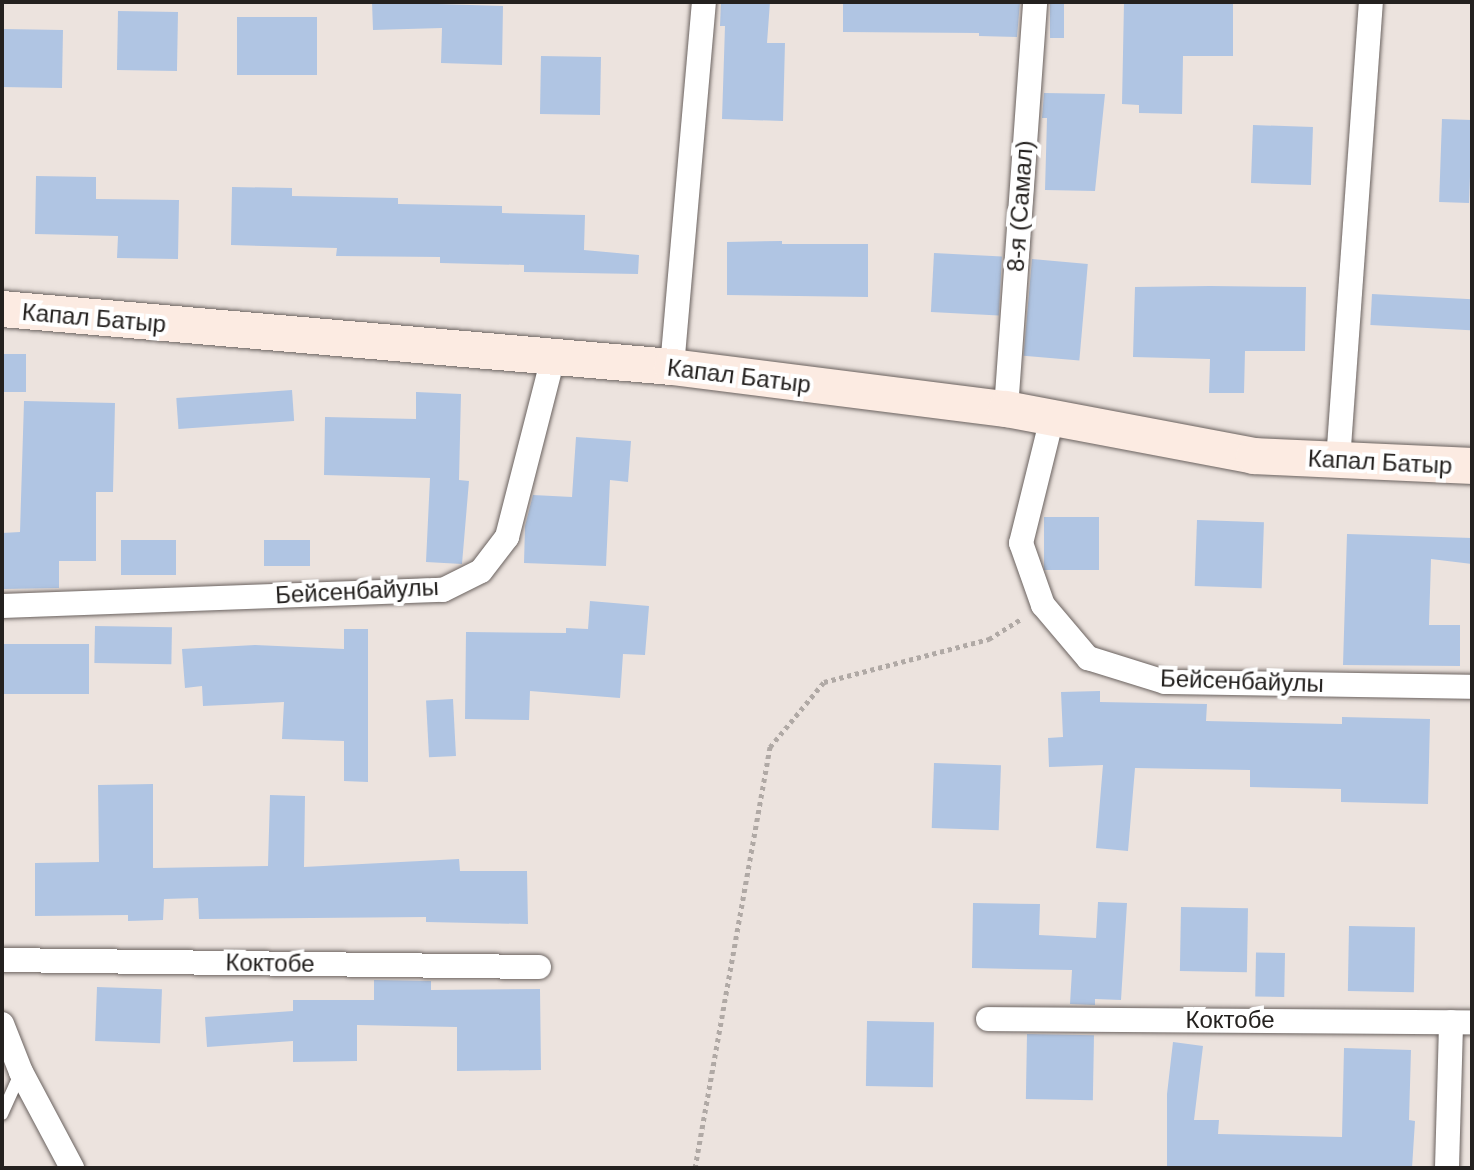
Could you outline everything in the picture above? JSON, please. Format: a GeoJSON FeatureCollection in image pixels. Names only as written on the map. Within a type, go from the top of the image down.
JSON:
{"type":"FeatureCollection","features":[{"type":"Feature","properties":{"kind":"main road","name":"Капал Батыр"},"geometry":{"type":"LineString","coordinates":[[2,309],[672,367],[1006,409],[1254,456],[1472,466]]}},
{"type":"Feature","properties":{"kind":"street"},"geometry":{"type":"LineString","coordinates":[[672,367],[704,2]]}},
{"type":"Feature","properties":{"kind":"street","name":"8-я (Самал)"},"geometry":{"type":"LineString","coordinates":[[1006,409],[1035,2]]}},
{"type":"Feature","properties":{"kind":"street"},"geometry":{"type":"LineString","coordinates":[[1338,461],[1371,2]]}},
{"type":"Feature","properties":{"kind":"street","name":"Бейсенбайулы"},"geometry":{"type":"LineString","coordinates":[[2,606],[443,590],[481,571],[507,537],[553,358]]}},
{"type":"Feature","properties":{"kind":"street","name":"Бейсенбайулы"},"geometry":{"type":"LineString","coordinates":[[1052,418],[1021,543],[1043,605],[1088,658],[1165,682],[1472,687]]}},
{"type":"Feature","properties":{"kind":"street","name":"Коктобе"},"geometry":{"type":"LineString","coordinates":[[2,960],[539,967]]}},
{"type":"Feature","properties":{"kind":"street","name":"Коктобе"},"geometry":{"type":"LineString","coordinates":[[988,1019],[1461,1022]]}},
{"type":"Feature","properties":{"kind":"street"},"geometry":{"type":"LineString","coordinates":[[1447,1168],[1461,1022]]}},
{"type":"Feature","properties":{"kind":"street"},"geometry":{"type":"LineString","coordinates":[[2,1024],[21,1072],[72,1168]]}},
{"type":"Feature","properties":{"kind":"lane"},"geometry":{"type":"LineString","coordinates":[[2,1114],[21,1072]]}},
{"type":"Feature","properties":{"kind":"path"},"geometry":{"type":"LineString","coordinates":[[695,1168],[770,747],[824,682],[989,639],[1043,605]]}},
{"type":"Feature","properties":{"kind":"building"},"geometry":{"type":"Polygon","coordinates":[[[372,2],[503,6],[502,65],[441,63],[442,28],[373,30],[372,2]]]}},
{"type":"Feature","properties":{"kind":"building"},"geometry":{"type":"Polygon","coordinates":[[[721,2],[770,2],[767,43],[785,43],[783,121],[722,119],[725,26],[720,26],[721,2]]]}},
{"type":"Feature","properties":{"kind":"building"},"geometry":{"type":"Polygon","coordinates":[[[843,2],[1020,2],[1017,37],[979,36],[979,33],[843,32],[843,2]]]}},
{"type":"Feature","properties":{"kind":"building"},"geometry":{"type":"Polygon","coordinates":[[[1050,2],[1064,2],[1064,38],[1050,38],[1050,2]]]}},
{"type":"Feature","properties":{"kind":"building"},"geometry":{"type":"Polygon","coordinates":[[[1124,2],[1233,2],[1233,56],[1183,56],[1182,114],[1139,113],[1139,105],[1122,104],[1124,2]]]}},
{"type":"Feature","properties":{"kind":"building"},"geometry":{"type":"Polygon","coordinates":[[[118,11],[178,12],[177,71],[117,70],[118,11]]]}},
{"type":"Feature","properties":{"kind":"building"},"geometry":{"type":"Polygon","coordinates":[[[237,17],[317,17],[317,75],[237,75],[237,17]]]}},
{"type":"Feature","properties":{"kind":"building"},"geometry":{"type":"Polygon","coordinates":[[[3,29],[63,30],[62,88],[2,87],[3,29]]]}},
{"type":"Feature","properties":{"kind":"building"},"geometry":{"type":"Polygon","coordinates":[[[541,56],[601,57],[600,115],[540,114],[541,56]]]}},
{"type":"Feature","properties":{"kind":"building"},"geometry":{"type":"Polygon","coordinates":[[[1044,93],[1105,94],[1095,191],[1045,190],[1047,118],[1042,118],[1044,93]]]}},
{"type":"Feature","properties":{"kind":"building"},"geometry":{"type":"Polygon","coordinates":[[[1442,119],[1472,120],[1469,203],[1439,202],[1442,119]]]}},
{"type":"Feature","properties":{"kind":"building"},"geometry":{"type":"Polygon","coordinates":[[[1253,125],[1313,127],[1311,185],[1251,183],[1253,125]]]}},
{"type":"Feature","properties":{"kind":"building"},"geometry":{"type":"Polygon","coordinates":[[[36,176],[96,177],[96,199],[179,200],[178,259],[117,258],[118,236],[35,234],[36,176]]]}},
{"type":"Feature","properties":{"kind":"building"},"geometry":{"type":"Polygon","coordinates":[[[232,187],[292,188],[292,196],[398,198],[398,204],[502,206],[502,213],[585,215],[584,250],[639,255],[638,274],[524,272],[524,265],[440,263],[440,257],[336,256],[337,248],[231,245],[232,187]]]}},
{"type":"Feature","properties":{"kind":"building"},"geometry":{"type":"Polygon","coordinates":[[[782,241],[782,244],[868,244],[868,297],[727,295],[727,242],[782,241]]]}},
{"type":"Feature","properties":{"kind":"building"},"geometry":{"type":"Polygon","coordinates":[[[934,253],[1002,257],[999,315],[931,312],[934,253]]]}},
{"type":"Feature","properties":{"kind":"building"},"geometry":{"type":"Polygon","coordinates":[[[1032,259],[1088,264],[1079,361],[1024,356],[1032,259]]]}},
{"type":"Feature","properties":{"kind":"building"},"geometry":{"type":"Polygon","coordinates":[[[1135,287],[1306,287],[1305,351],[1245,351],[1244,393],[1209,393],[1210,359],[1133,357],[1135,287]]]}},
{"type":"Feature","properties":{"kind":"building"},"geometry":{"type":"Polygon","coordinates":[[[1372,294],[1472,299],[1470,330],[1370,325],[1372,294]]]}},
{"type":"Feature","properties":{"kind":"building"},"geometry":{"type":"Polygon","coordinates":[[[2,354],[26,354],[26,392],[2,392],[2,354]]]}},
{"type":"Feature","properties":{"kind":"building"},"geometry":{"type":"Polygon","coordinates":[[[292,390],[294,421],[178,429],[176,398],[292,390]]]}},
{"type":"Feature","properties":{"kind":"building"},"geometry":{"type":"Polygon","coordinates":[[[416,392],[461,394],[459,480],[469,481],[462,564],[426,562],[430,478],[324,475],[325,417],[416,419],[416,392]]]}},
{"type":"Feature","properties":{"kind":"building"},"geometry":{"type":"Polygon","coordinates":[[[24,401],[115,403],[113,492],[96,492],[96,561],[59,561],[59,588],[2,589],[2,533],[20,532],[24,401]]]}},
{"type":"Feature","properties":{"kind":"building"},"geometry":{"type":"Polygon","coordinates":[[[576,437],[631,441],[628,482],[610,480],[606,566],[524,563],[525,526],[533,495],[572,497],[576,437]]]}},
{"type":"Feature","properties":{"kind":"building"},"geometry":{"type":"Polygon","coordinates":[[[1044,517],[1099,517],[1099,570],[1044,570],[1044,517]]]}},
{"type":"Feature","properties":{"kind":"building"},"geometry":{"type":"Polygon","coordinates":[[[1197,520],[1264,522],[1262,588],[1195,586],[1197,520]]]}},
{"type":"Feature","properties":{"kind":"building"},"geometry":{"type":"Polygon","coordinates":[[[1347,534],[1472,538],[1472,564],[1431,559],[1429,625],[1460,625],[1460,666],[1343,665],[1347,534]]]}},
{"type":"Feature","properties":{"kind":"building"},"geometry":{"type":"Polygon","coordinates":[[[121,540],[176,540],[176,575],[121,575],[121,540]]]}},
{"type":"Feature","properties":{"kind":"building"},"geometry":{"type":"Polygon","coordinates":[[[264,540],[310,540],[310,566],[264,566],[264,540]]]}},
{"type":"Feature","properties":{"kind":"building"},"geometry":{"type":"Polygon","coordinates":[[[590,601],[649,606],[645,655],[623,654],[620,698],[530,691],[529,720],[465,719],[466,632],[566,633],[566,628],[588,629],[590,601]]]}},
{"type":"Feature","properties":{"kind":"building"},"geometry":{"type":"Polygon","coordinates":[[[95,626],[172,627],[171,664],[94,663],[95,626]]]}},
{"type":"Feature","properties":{"kind":"building"},"geometry":{"type":"Polygon","coordinates":[[[344,629],[368,629],[368,782],[344,781],[344,741],[282,739],[284,702],[203,706],[202,686],[185,688],[182,649],[255,645],[344,649],[344,629]]]}},
{"type":"Feature","properties":{"kind":"building"},"geometry":{"type":"Polygon","coordinates":[[[2,644],[89,644],[89,694],[2,694],[2,644]]]}},
{"type":"Feature","properties":{"kind":"building"},"geometry":{"type":"Polygon","coordinates":[[[1100,691],[1100,702],[1207,704],[1206,721],[1342,724],[1342,717],[1430,719],[1428,804],[1341,802],[1341,789],[1250,787],[1250,770],[1135,768],[1128,851],[1096,848],[1103,765],[1049,767],[1048,738],[1063,737],[1061,692],[1100,691]]]}},
{"type":"Feature","properties":{"kind":"building"},"geometry":{"type":"Polygon","coordinates":[[[453,699],[456,756],[429,757],[426,700],[453,699]]]}},
{"type":"Feature","properties":{"kind":"building"},"geometry":{"type":"Polygon","coordinates":[[[934,763],[1001,765],[999,830],[932,828],[934,763]]]}},
{"type":"Feature","properties":{"kind":"building"},"geometry":{"type":"Polygon","coordinates":[[[153,784],[153,868],[268,866],[270,795],[305,796],[304,867],[459,859],[460,871],[527,871],[528,924],[426,922],[426,917],[199,919],[198,898],[164,899],[163,920],[128,921],[128,915],[35,916],[35,863],[99,862],[98,785],[153,784]]]}},
{"type":"Feature","properties":{"kind":"building"},"geometry":{"type":"Polygon","coordinates":[[[1098,902],[1127,903],[1121,1000],[1095,999],[1095,1005],[1070,1004],[1072,970],[972,968],[973,903],[1040,904],[1039,935],[1096,938],[1098,902]]]}},
{"type":"Feature","properties":{"kind":"building"},"geometry":{"type":"Polygon","coordinates":[[[1181,907],[1248,908],[1247,972],[1180,971],[1181,907]]]}},
{"type":"Feature","properties":{"kind":"building"},"geometry":{"type":"Polygon","coordinates":[[[1349,926],[1415,927],[1414,992],[1348,991],[1349,926]]]}},
{"type":"Feature","properties":{"kind":"building"},"geometry":{"type":"Polygon","coordinates":[[[1256,952],[1285,953],[1284,997],[1255,996],[1256,952]]]}},
{"type":"Feature","properties":{"kind":"building"},"geometry":{"type":"Polygon","coordinates":[[[374,980],[431,981],[431,990],[540,989],[541,1070],[457,1071],[457,1027],[357,1025],[357,1061],[293,1062],[293,1041],[207,1047],[205,1017],[293,1011],[293,1000],[374,1000],[374,980]]]}},
{"type":"Feature","properties":{"kind":"building"},"geometry":{"type":"Polygon","coordinates":[[[97,987],[162,989],[160,1043],[95,1041],[97,987]]]}},
{"type":"Feature","properties":{"kind":"building"},"geometry":{"type":"Polygon","coordinates":[[[867,1021],[934,1022],[933,1087],[866,1086],[867,1021]]]}},
{"type":"Feature","properties":{"kind":"building"},"geometry":{"type":"Polygon","coordinates":[[[1027,1034],[1094,1035],[1093,1100],[1026,1099],[1027,1034]]]}},
{"type":"Feature","properties":{"kind":"building"},"geometry":{"type":"Polygon","coordinates":[[[1173,1042],[1203,1046],[1194,1120],[1219,1120],[1218,1134],[1342,1137],[1344,1048],[1411,1050],[1409,1120],[1415,1121],[1412,1168],[1167,1168],[1167,1094],[1173,1042]]]}}]}
